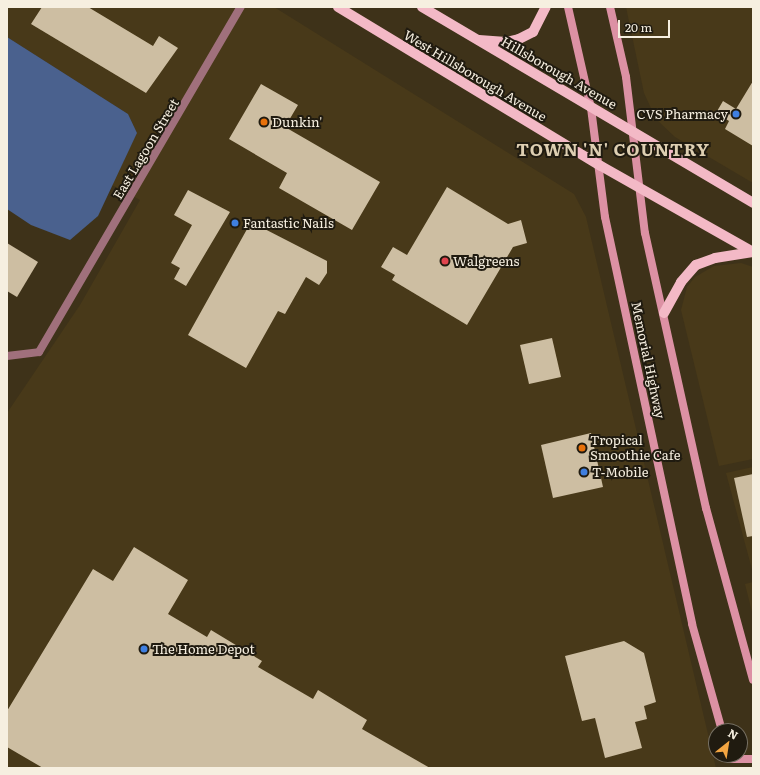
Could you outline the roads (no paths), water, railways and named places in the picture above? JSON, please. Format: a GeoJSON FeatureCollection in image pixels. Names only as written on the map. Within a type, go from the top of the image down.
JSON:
{"type":"FeatureCollection","features":[{"type":"Feature","properties":{"kind":"main road","name":"West Hillsborough Avenue"},"geometry":{"type":"LineString","coordinates":[[338,7],[601,166]]}},
{"type":"Feature","properties":{"kind":"main road"},"geometry":{"type":"LineString","coordinates":[[422,7],[475,39],[506,42],[519,39],[533,32],[546,7]]}},
{"type":"Feature","properties":{"kind":"main road","name":"Memorial Highway"},"geometry":{"type":"LineString","coordinates":[[568,7],[592,108],[601,166],[605,217],[689,609],[720,723]]}},
{"type":"Feature","properties":{"kind":"main road","name":"Memorial Highway"},"geometry":{"type":"LineString","coordinates":[[610,7],[626,77],[645,233],[664,312],[706,508],[753,680]]}},
{"type":"Feature","properties":{"kind":"main road","name":"Hillsborough Avenue"},"geometry":{"type":"LineString","coordinates":[[475,39],[753,203]]}},
{"type":"Feature","properties":{"kind":"main road"},"geometry":{"type":"LineString","coordinates":[[601,166],[753,252]]}},
{"type":"Feature","properties":{"kind":"main road"},"geometry":{"type":"LineString","coordinates":[[664,312],[681,282],[696,265],[715,258],[753,252]]}},
{"type":"Feature","properties":{"kind":"street","name":"East Lagoon Street"},"geometry":{"type":"LineString","coordinates":[[7,356],[40,352],[238,8]]}},
{"type":"Feature","properties":{"kind":"water"},"geometry":{"type":"Polygon","coordinates":[[[7,37],[128,114],[137,133],[98,216],[70,240],[31,225],[7,209],[7,37]]]}},
{"type":"Feature","properties":{"kind":"place","name":"CVS Pharmacy"},"geometry":{"type":"Point","coordinates":[736,114]}},
{"type":"Feature","properties":{"kind":"place","name":"Dunkin'"},"geometry":{"type":"Point","coordinates":[264,122]}},
{"type":"Feature","properties":{"kind":"place","name":"Fantastic Nails"},"geometry":{"type":"Point","coordinates":[235,223]}},
{"type":"Feature","properties":{"kind":"place","name":"Walgreens"},"geometry":{"type":"Point","coordinates":[445,261]}},
{"type":"Feature","properties":{"kind":"place","name":"Tropical Smoothie Cafe"},"geometry":{"type":"Point","coordinates":[582,448]}},
{"type":"Feature","properties":{"kind":"place","name":"T-Mobile"},"geometry":{"type":"Point","coordinates":[584,472]}},
{"type":"Feature","properties":{"kind":"place","name":"The Home Depot"},"geometry":{"type":"Point","coordinates":[144,649]}},
{"type":"Feature","properties":{"kind":"district","name":"TOWN 'N' COUNTRY"},"geometry":{"type":"Point","coordinates":[613,149]}}]}
